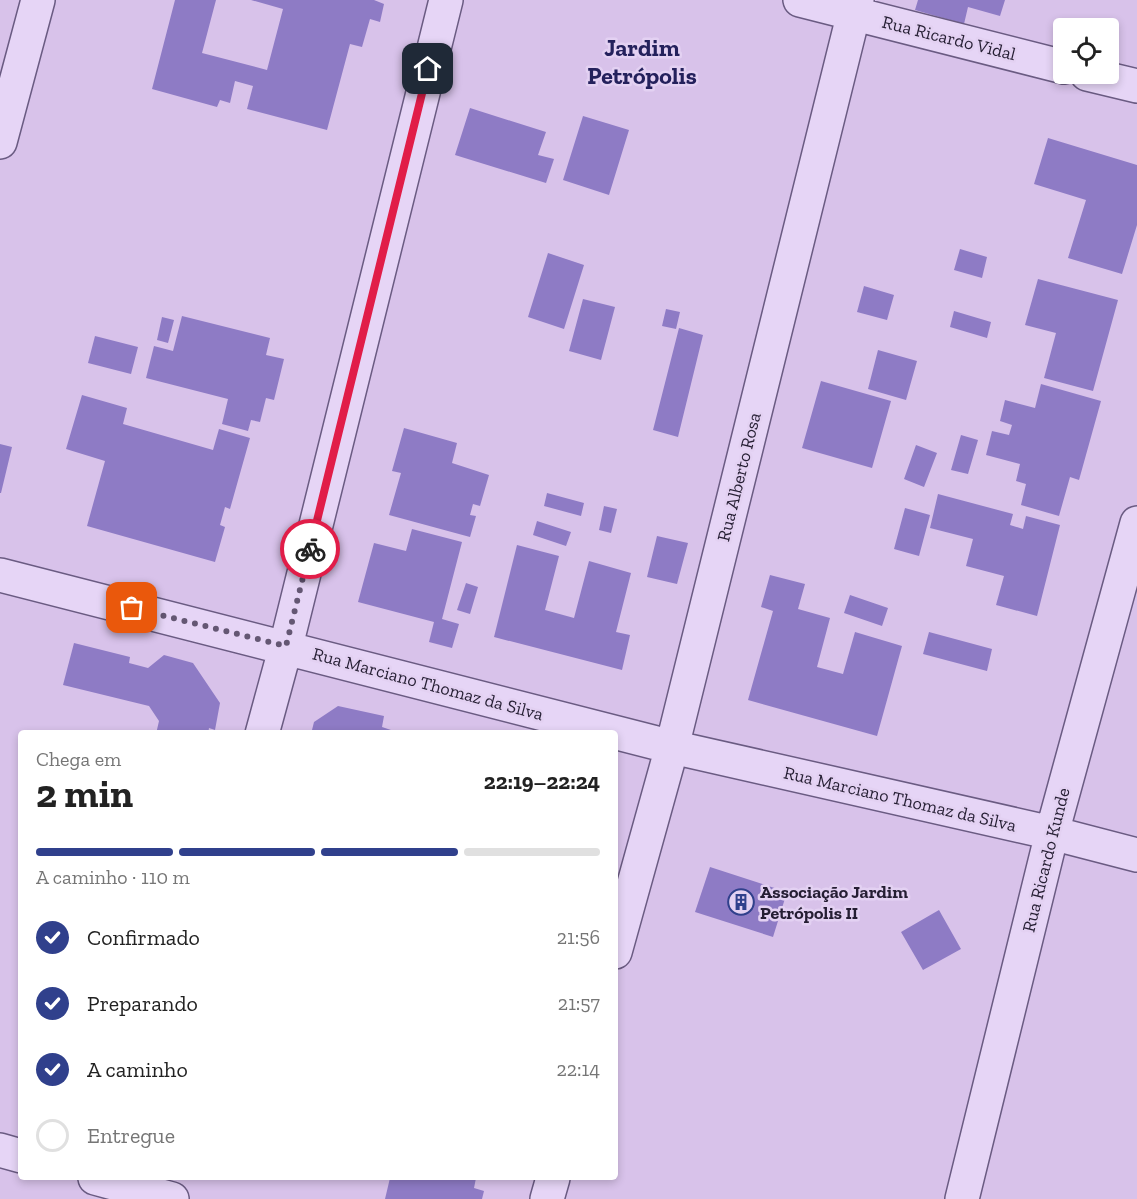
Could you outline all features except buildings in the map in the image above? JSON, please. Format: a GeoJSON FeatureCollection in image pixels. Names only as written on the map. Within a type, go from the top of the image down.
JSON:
{"type":"FeatureCollection","features":[{"type":"Feature","properties":{"kind":"street"},"geometry":{"type":"LineString","coordinates":[[0,142],[38,0]]}},
{"type":"Feature","properties":{"kind":"street"},"geometry":{"type":"LineString","coordinates":[[263,730],[286,646],[446,0]]}},
{"type":"Feature","properties":{"kind":"street","name":"Rua Ricardo Vidal"},"geometry":{"type":"LineString","coordinates":[[800,0],[855,7],[1053,65]]}},
{"type":"Feature","properties":{"kind":"street","name":"Rua Alberto Rosa"},"geometry":{"type":"LineString","coordinates":[[618,941],[672,747],[855,7]]}},
{"type":"Feature","properties":{"kind":"street"},"geometry":{"type":"LineString","coordinates":[[1119,82],[1137,86]]}},
{"type":"Feature","properties":{"kind":"street","name":"Rua Ricardo Kunde"},"geometry":{"type":"LineString","coordinates":[[962,1199],[1052,833],[1137,524]]}},
{"type":"Feature","properties":{"kind":"street","name":"Rua Marciano Thomaz da Silva"},"geometry":{"type":"LineString","coordinates":[[0,575],[286,646],[607,730]]}},
{"type":"Feature","properties":{"kind":"street","name":"Rua Marciano Thomaz da Silva"},"geometry":{"type":"LineString","coordinates":[[618,733],[1052,833],[1137,855]]}},
{"type":"Feature","properties":{"kind":"street"},"geometry":{"type":"LineString","coordinates":[[0,1150],[18,1155]]}},
{"type":"Feature","properties":{"kind":"street"},"geometry":{"type":"LineString","coordinates":[[103,1180],[172,1199]]}},
{"type":"Feature","properties":{"kind":"street"},"geometry":{"type":"LineString","coordinates":[[547,1199],[552,1180]]}},
{"type":"Feature","properties":{"kind":"way so far"},"geometry":{"type":"LineString","coordinates":[[132,608],[286,646],[310,549]]}},
{"type":"Feature","properties":{"kind":"place","name":"Associação Jardim Petrópolis II"},"geometry":{"type":"Point","coordinates":[741,902]}},
{"type":"Feature","properties":{"kind":"district","name":"Jardim Petrópolis"},"geometry":{"type":"Point","coordinates":[642,62]}},
{"type":"Feature","properties":{"kind":"route"},"geometry":{"type":"LineString","coordinates":[[310,549],[428,69]]}}]}
